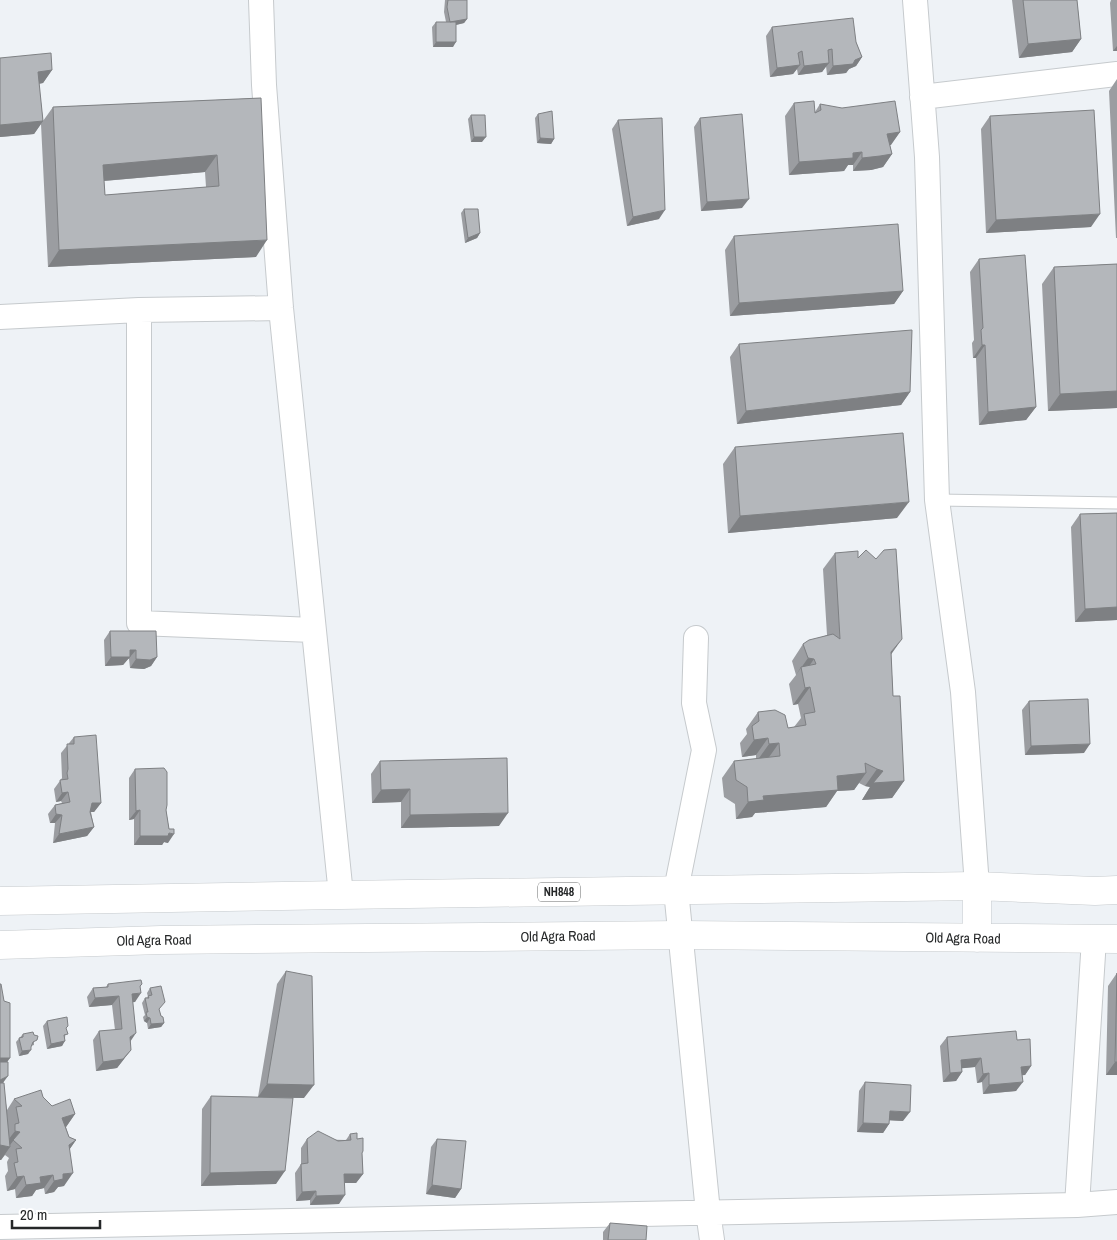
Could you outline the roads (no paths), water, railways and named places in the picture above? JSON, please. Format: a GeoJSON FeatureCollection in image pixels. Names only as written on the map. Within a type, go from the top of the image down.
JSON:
{"type":"FeatureCollection","features":[{"type":"Feature","properties":{"kind":"highway","name":"NH848"},"geometry":{"type":"LineString","coordinates":[[0,901],[341,894],[977,886],[1117,890]]}},
{"type":"Feature","properties":{"kind":"highway"},"geometry":{"type":"LineString","coordinates":[[977,886],[977,938]]}},
{"type":"Feature","properties":{"kind":"highway","name":"Old Agra Road"},"geometry":{"type":"LineString","coordinates":[[0,945],[161,940],[681,935],[1106,939]]}},
{"type":"Feature","properties":{"kind":"street"},"geometry":{"type":"LineString","coordinates":[[261,0],[264,85],[281,308],[341,894]]}},
{"type":"Feature","properties":{"kind":"street"},"geometry":{"type":"LineString","coordinates":[[915,0],[927,157],[936,500],[964,692],[977,886]]}},
{"type":"Feature","properties":{"kind":"street"},"geometry":{"type":"LineString","coordinates":[[922,97],[1117,74]]}},
{"type":"Feature","properties":{"kind":"street"},"geometry":{"type":"LineString","coordinates":[[0,317],[139,310],[281,308]]}},
{"type":"Feature","properties":{"kind":"street"},"geometry":{"type":"LineString","coordinates":[[139,310],[139,623],[313,630]]}},
{"type":"Feature","properties":{"kind":"street"},"geometry":{"type":"LineString","coordinates":[[696,638],[694,702],[704,750],[676,890],[712,1240]]}},
{"type":"Feature","properties":{"kind":"street"},"geometry":{"type":"LineString","coordinates":[[1077,1205],[1106,939]]}},
{"type":"Feature","properties":{"kind":"street"},"geometry":{"type":"LineString","coordinates":[[0,1227],[1077,1205],[1117,1202]]}},
{"type":"Feature","properties":{"kind":"lane"},"geometry":{"type":"LineString","coordinates":[[936,500],[1117,503]]}}]}
